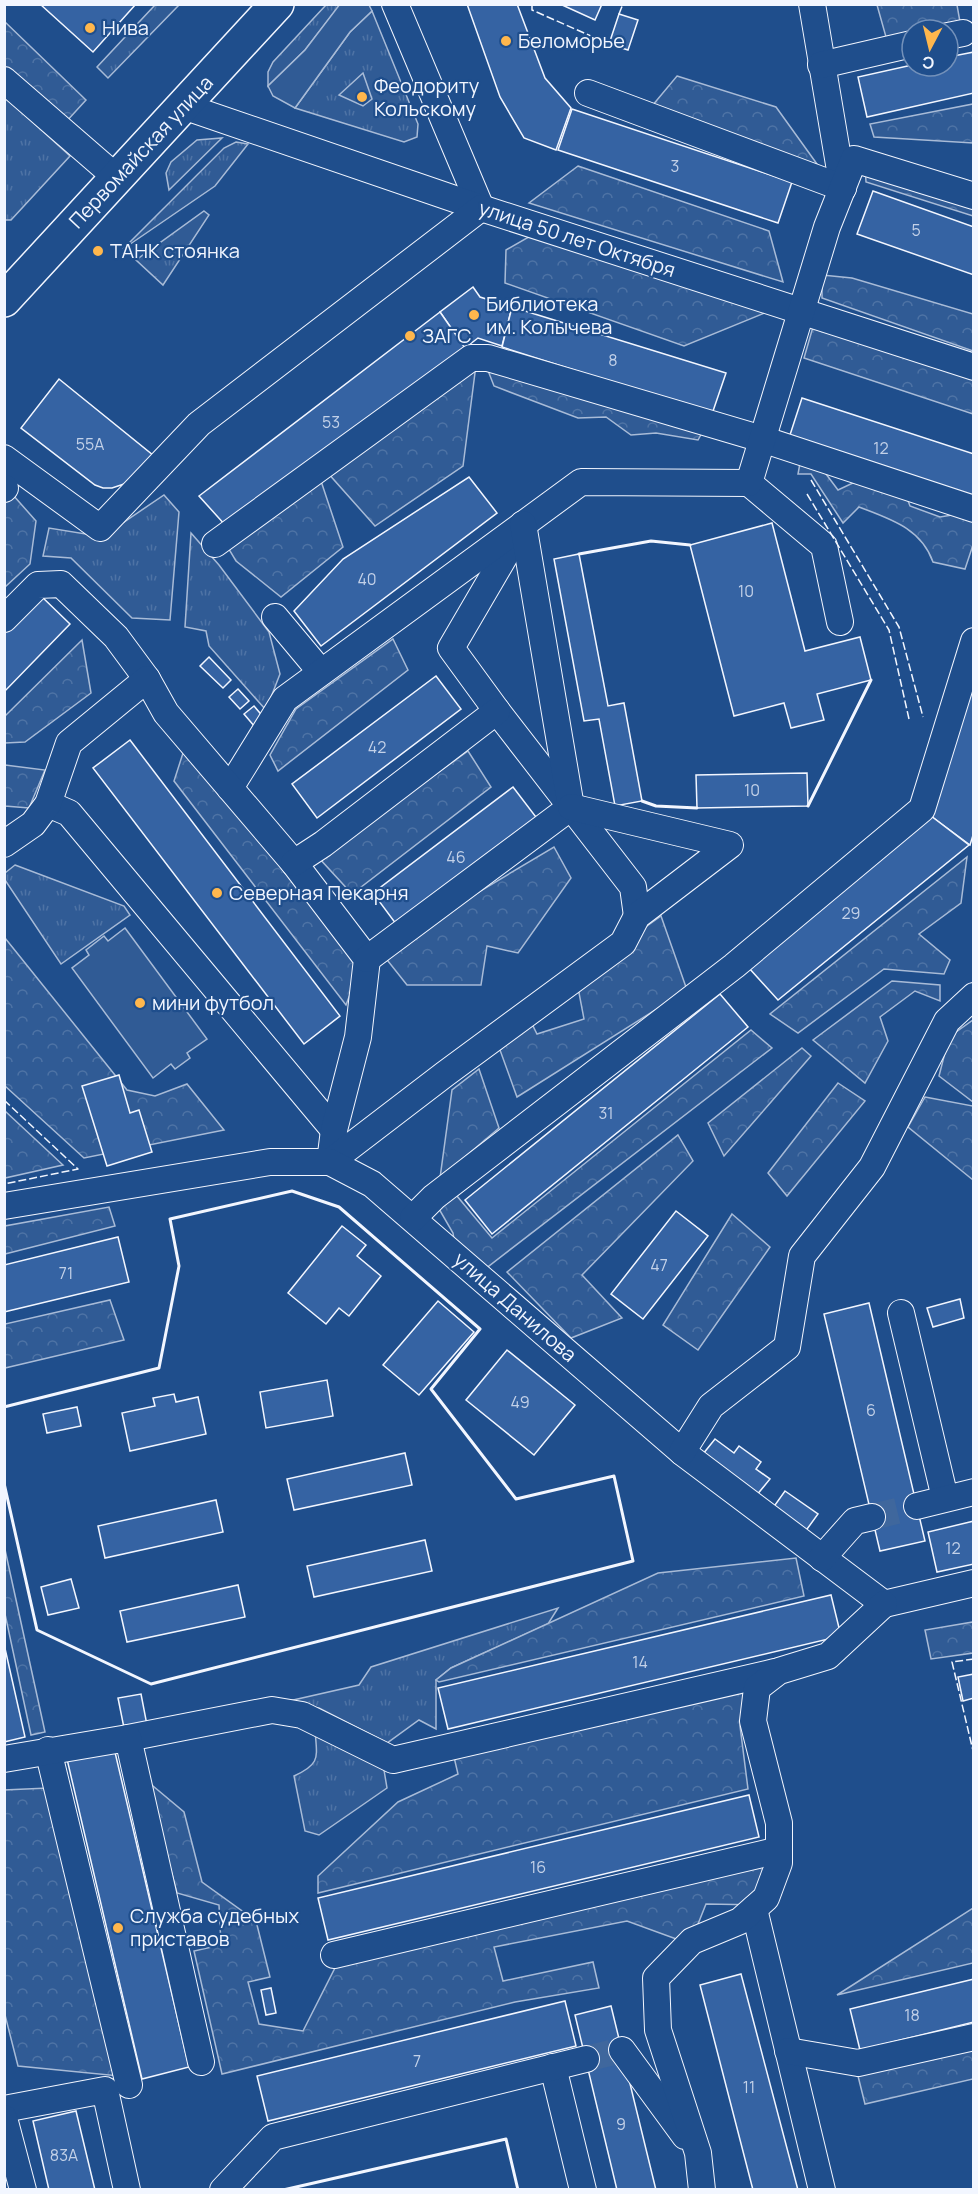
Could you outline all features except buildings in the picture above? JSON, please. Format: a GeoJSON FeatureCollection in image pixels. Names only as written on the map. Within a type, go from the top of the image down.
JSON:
{"type":"FeatureCollection","features":[{"type":"Feature","properties":{"kind":"main road","name":"Первомайская улица"},"geometry":{"type":"LineString","coordinates":[[4,300],[183,106],[268,8]]}},
{"type":"Feature","properties":{"kind":"street"},"geometry":{"type":"LineString","coordinates":[[4,458],[100,528],[199,424],[482,208],[395,4]]}},
{"type":"Feature","properties":{"kind":"street"},"geometry":{"type":"LineString","coordinates":[[812,4],[843,188]]}},
{"type":"Feature","properties":{"kind":"street"},"geometry":{"type":"LineString","coordinates":[[821,64],[900,47]]}},
{"type":"Feature","properties":{"kind":"street"},"geometry":{"type":"LineString","coordinates":[[4,80],[117,178]]}},
{"type":"Feature","properties":{"kind":"street"},"geometry":{"type":"LineString","coordinates":[[588,93],[843,188]]}},
{"type":"Feature","properties":{"kind":"street","name":"улица 50 лет Октября"},"geometry":{"type":"LineString","coordinates":[[183,106],[482,208],[974,366]]}},
{"type":"Feature","properties":{"kind":"street"},"geometry":{"type":"LineString","coordinates":[[749,483],[827,226],[855,159],[974,196]]}},
{"type":"Feature","properties":{"kind":"street"},"geometry":{"type":"LineString","coordinates":[[215,544],[471,358],[488,358],[762,439],[974,509]]}},
{"type":"Feature","properties":{"kind":"street"},"geometry":{"type":"LineString","coordinates":[[230,788],[285,699],[581,482],[749,483],[824,546],[840,622]]}},
{"type":"Feature","properties":{"kind":"street"},"geometry":{"type":"LineString","coordinates":[[523,524],[451,648],[633,887],[638,916]]}},
{"type":"Feature","properties":{"kind":"street"},"geometry":{"type":"LineString","coordinates":[[523,524],[571,807]]}},
{"type":"Feature","properties":{"kind":"street"},"geometry":{"type":"LineString","coordinates":[[4,619],[38,585],[61,584],[116,637],[147,679],[166,713],[294,864],[368,959],[358,1037],[334,1130],[330,1162]]}},
{"type":"Feature","properties":{"kind":"street"},"geometry":{"type":"LineString","coordinates":[[275,617],[321,672]]}},
{"type":"Feature","properties":{"kind":"street"},"geometry":{"type":"LineString","coordinates":[[413,1218],[434,1197],[734,966],[922,809],[974,641]]}},
{"type":"Feature","properties":{"kind":"street"},"geometry":{"type":"LineString","coordinates":[[4,844],[33,824],[48,804],[69,743],[147,679]]}},
{"type":"Feature","properties":{"kind":"street"},"geometry":{"type":"LineString","coordinates":[[294,864],[497,711]]}},
{"type":"Feature","properties":{"kind":"street"},"geometry":{"type":"LineString","coordinates":[[48,804],[69,813],[334,1130]]}},
{"type":"Feature","properties":{"kind":"street"},"geometry":{"type":"LineString","coordinates":[[330,1162],[623,943],[638,916],[730,845],[571,807]]}},
{"type":"Feature","properties":{"kind":"street"},"geometry":{"type":"LineString","coordinates":[[368,959],[571,807]]}},
{"type":"Feature","properties":{"kind":"street"},"geometry":{"type":"LineString","coordinates":[[682,1452],[711,1406],[786,1347],[802,1256],[873,1167],[947,1021],[974,996]]}},
{"type":"Feature","properties":{"kind":"street","name":"улица Данилова"},"geometry":{"type":"LineString","coordinates":[[4,1206],[270,1162],[330,1162],[372,1184],[682,1452],[884,1604]]}},
{"type":"Feature","properties":{"kind":"street"},"geometry":{"type":"LineString","coordinates":[[901,1313],[945,1498]]}},
{"type":"Feature","properties":{"kind":"street"},"geometry":{"type":"LineString","coordinates":[[917,1506],[974,1492]]}},
{"type":"Feature","properties":{"kind":"street"},"geometry":{"type":"LineString","coordinates":[[822,1558],[855,1521],[872,1517]]}},
{"type":"Feature","properties":{"kind":"street"},"geometry":{"type":"LineString","coordinates":[[4,1759],[272,1710],[302,1715],[393,1760],[778,1671],[828,1656],[884,1604],[974,1583]]}},
{"type":"Feature","properties":{"kind":"street"},"geometry":{"type":"LineString","coordinates":[[702,2190],[698,2153],[658,2030],[656,1978],[692,1941],[740,1921],[766,1898],[779,1863],[779,1824],[753,1721],[757,1688],[778,1671]]}},
{"type":"Feature","properties":{"kind":"street"},"geometry":{"type":"LineString","coordinates":[[128,1738],[201,2062]]}},
{"type":"Feature","properties":{"kind":"street"},"geometry":{"type":"LineString","coordinates":[[48,1750],[129,2085]]}},
{"type":"Feature","properties":{"kind":"street"},"geometry":{"type":"LineString","coordinates":[[334,1955],[779,1850]]}},
{"type":"Feature","properties":{"kind":"street"},"geometry":{"type":"LineString","coordinates":[[753,1909],[822,2190]]}},
{"type":"Feature","properties":{"kind":"street"},"geometry":{"type":"LineString","coordinates":[[788,2051],[858,2063],[974,2037]]}},
{"type":"Feature","properties":{"kind":"street"},"geometry":{"type":"LineString","coordinates":[[622,2050],[698,2153]]}},
{"type":"Feature","properties":{"kind":"street"},"geometry":{"type":"LineString","coordinates":[[223,2190],[273,2137],[585,2059]]}},
{"type":"Feature","properties":{"kind":"street"},"geometry":{"type":"LineString","coordinates":[[553,2067],[583,2190]]}},
{"type":"Feature","properties":{"kind":"street"},"geometry":{"type":"LineString","coordinates":[[4,2109],[105,2090],[127,2190]]}},
{"type":"Feature","properties":{"kind":"street"},"geometry":{"type":"LineString","coordinates":[[4,2118],[23,2190]]}},
{"type":"Feature","properties":{"kind":"green space"},"geometry":{"type":"Polygon","coordinates":[[[155,5],[179,5],[108,78],[97,67],[155,5]]]}},
{"type":"Feature","properties":{"kind":"green space"},"geometry":{"type":"Polygon","coordinates":[[[326,5],[340,5],[305,50],[268,86],[268,72],[273,62],[326,5]]]}},
{"type":"Feature","properties":{"kind":"green space"},"geometry":{"type":"Polygon","coordinates":[[[877,5],[957,5],[959,18],[900,18],[900,34],[886,37],[877,5]]]}},
{"type":"Feature","properties":{"kind":"green space"},"geometry":{"type":"Polygon","coordinates":[[[372,11],[418,124],[417,137],[404,142],[295,108],[350,32],[372,11]]]}},
{"type":"Feature","properties":{"kind":"green space"},"geometry":{"type":"Polygon","coordinates":[[[4,21],[86,100],[65,123],[5,69],[4,21]]]}},
{"type":"Feature","properties":{"kind":"green space"},"geometry":{"type":"Polygon","coordinates":[[[677,76],[776,107],[817,164],[746,153],[647,112],[677,76]]]}},
{"type":"Feature","properties":{"kind":"green space"},"geometry":{"type":"Polygon","coordinates":[[[4,96],[70,156],[11,220],[5,220],[4,96]]]}},
{"type":"Feature","properties":{"kind":"green space"},"geometry":{"type":"Polygon","coordinates":[[[973,104],[973,143],[874,137],[870,124],[973,104]]]}},
{"type":"Feature","properties":{"kind":"green space"},"geometry":{"type":"Polygon","coordinates":[[[222,138],[169,190],[166,173],[171,162],[197,140],[222,138]]]}},
{"type":"Feature","properties":{"kind":"green space"},"geometry":{"type":"Polygon","coordinates":[[[236,142],[248,144],[215,186],[123,249],[224,148],[236,142]]]}},
{"type":"Feature","properties":{"kind":"green space"},"geometry":{"type":"Polygon","coordinates":[[[578,166],[769,231],[783,282],[529,203],[578,166]]]}},
{"type":"Feature","properties":{"kind":"green space"},"geometry":{"type":"Polygon","coordinates":[[[865,166],[973,201],[973,216],[866,182],[865,166]]]}},
{"type":"Feature","properties":{"kind":"green space"},"geometry":{"type":"Polygon","coordinates":[[[204,211],[209,215],[163,285],[136,260],[204,211]]]}},
{"type":"Feature","properties":{"kind":"green space"},"geometry":{"type":"Polygon","coordinates":[[[532,235],[767,312],[684,346],[505,283],[506,250],[532,235]]]}},
{"type":"Feature","properties":{"kind":"green space"},"geometry":{"type":"Polygon","coordinates":[[[822,275],[852,278],[973,314],[973,351],[822,298],[822,275]]]}},
{"type":"Feature","properties":{"kind":"green space"},"geometry":{"type":"Polygon","coordinates":[[[815,320],[973,370],[973,414],[804,358],[815,320]]]}},
{"type":"Feature","properties":{"kind":"green space"},"geometry":{"type":"Polygon","coordinates":[[[476,365],[463,466],[375,526],[327,472],[476,365]]]}},
{"type":"Feature","properties":{"kind":"green space"},"geometry":{"type":"Polygon","coordinates":[[[487,368],[703,431],[698,440],[656,433],[631,435],[606,417],[578,418],[494,386],[487,368]]]}},
{"type":"Feature","properties":{"kind":"green space"},"geometry":{"type":"Polygon","coordinates":[[[800,463],[823,470],[838,490],[857,481],[907,498],[910,506],[940,517],[958,514],[973,522],[973,545],[965,569],[933,562],[921,541],[903,526],[859,507],[843,523],[811,474],[798,474],[800,463]]]}},
{"type":"Feature","properties":{"kind":"green space"},"geometry":{"type":"Polygon","coordinates":[[[320,478],[343,547],[281,597],[236,561],[227,546],[320,478]]]}},
{"type":"Feature","properties":{"kind":"green space"},"geometry":{"type":"Polygon","coordinates":[[[13,495],[36,521],[30,564],[5,587],[4,503],[13,495]]]}},
{"type":"Feature","properties":{"kind":"green space"},"geometry":{"type":"Polygon","coordinates":[[[164,495],[179,512],[170,620],[132,618],[71,558],[43,556],[49,528],[98,536],[124,522],[164,495]]]}},
{"type":"Feature","properties":{"kind":"green space"},"geometry":{"type":"Polygon","coordinates":[[[191,533],[219,565],[269,632],[280,674],[266,710],[209,646],[206,631],[185,627],[191,533]]]}},
{"type":"Feature","properties":{"kind":"green space"},"geometry":{"type":"Polygon","coordinates":[[[393,639],[408,670],[278,771],[270,755],[296,709],[393,639]]]}},
{"type":"Feature","properties":{"kind":"green space"},"geometry":{"type":"Polygon","coordinates":[[[82,640],[91,693],[25,742],[5,743],[5,716],[82,640]]]}},
{"type":"Feature","properties":{"kind":"green space"},"geometry":{"type":"Polygon","coordinates":[[[184,750],[361,965],[346,1005],[174,781],[184,750]]]}},
{"type":"Feature","properties":{"kind":"green space"},"geometry":{"type":"Polygon","coordinates":[[[468,751],[491,787],[352,894],[319,858],[468,751]]]}},
{"type":"Feature","properties":{"kind":"green space"},"geometry":{"type":"Polygon","coordinates":[[[5,765],[45,770],[29,808],[5,806],[5,765]]]}},
{"type":"Feature","properties":{"kind":"green space"},"geometry":{"type":"Polygon","coordinates":[[[554,847],[571,878],[518,953],[487,946],[481,985],[407,985],[380,951],[554,847]]]}},
{"type":"Feature","properties":{"kind":"green space"},"geometry":{"type":"Polygon","coordinates":[[[967,857],[961,903],[919,934],[950,960],[944,974],[884,969],[798,1033],[770,1014],[967,857]]]}},
{"type":"Feature","properties":{"kind":"green space"},"geometry":{"type":"Polygon","coordinates":[[[15,865],[124,906],[130,915],[61,964],[5,880],[5,873],[15,865]]]}},
{"type":"Feature","properties":{"kind":"green space"},"geometry":{"type":"Polygon","coordinates":[[[661,916],[687,990],[517,1097],[500,1050],[531,1022],[537,1034],[584,1019],[576,977],[661,916]]]}},
{"type":"Feature","properties":{"kind":"green space"},"geometry":{"type":"Polygon","coordinates":[[[5,938],[127,1090],[155,1096],[187,1084],[224,1130],[84,1158],[5,1086],[5,938]]]}},
{"type":"Feature","properties":{"kind":"green space"},"geometry":{"type":"Polygon","coordinates":[[[892,981],[940,985],[940,1001],[915,991],[880,1017],[888,1041],[865,1083],[813,1040],[892,981]]]}},
{"type":"Feature","properties":{"kind":"green space"},"geometry":{"type":"Polygon","coordinates":[[[973,1020],[973,1102],[939,1076],[949,1037],[973,1020]]]}},
{"type":"Feature","properties":{"kind":"green space"},"geometry":{"type":"Polygon","coordinates":[[[751,1030],[772,1048],[485,1269],[455,1246],[453,1233],[435,1202],[472,1184],[457,1196],[492,1238],[751,1030]]]}},
{"type":"Feature","properties":{"kind":"green space"},"geometry":{"type":"Polygon","coordinates":[[[802,1048],[811,1056],[724,1156],[708,1123],[802,1048]]]}},
{"type":"Feature","properties":{"kind":"green space"},"geometry":{"type":"Polygon","coordinates":[[[479,1069],[499,1128],[440,1178],[452,1090],[479,1069]]]}},
{"type":"Feature","properties":{"kind":"green space"},"geometry":{"type":"Polygon","coordinates":[[[838,1083],[865,1101],[787,1196],[768,1173],[838,1083]]]}},
{"type":"Feature","properties":{"kind":"green space"},"geometry":{"type":"Polygon","coordinates":[[[925,1097],[973,1106],[973,1180],[908,1127],[925,1097]]]}},
{"type":"Feature","properties":{"kind":"green space"},"geometry":{"type":"Polygon","coordinates":[[[5,1111],[63,1165],[5,1178],[5,1111]]]}},
{"type":"Feature","properties":{"kind":"green space"},"geometry":{"type":"Polygon","coordinates":[[[678,1135],[693,1161],[582,1275],[622,1318],[571,1338],[507,1272],[678,1135]]]}},
{"type":"Feature","properties":{"kind":"green space"},"geometry":{"type":"Polygon","coordinates":[[[109,1207],[115,1226],[5,1254],[5,1226],[109,1207]]]}},
{"type":"Feature","properties":{"kind":"green space"},"geometry":{"type":"Polygon","coordinates":[[[732,1214],[770,1247],[698,1350],[663,1325],[732,1214]]]}},
{"type":"Feature","properties":{"kind":"green space"},"geometry":{"type":"Polygon","coordinates":[[[110,1300],[124,1340],[5,1368],[5,1324],[110,1300]]]}},
{"type":"Feature","properties":{"kind":"green space"},"geometry":{"type":"Polygon","coordinates":[[[4,1545],[45,1732],[31,1735],[5,1614],[4,1545]]]}},
{"type":"Feature","properties":{"kind":"green space"},"geometry":{"type":"Polygon","coordinates":[[[796,1558],[804,1596],[439,1682],[436,1680],[451,1668],[658,1573],[796,1558]]]}},
{"type":"Feature","properties":{"kind":"green space"},"geometry":{"type":"Polygon","coordinates":[[[558,1608],[548,1624],[451,1668],[436,1680],[436,1729],[419,1720],[387,1743],[319,1708],[280,1703],[359,1685],[371,1667],[558,1608]]]}},
{"type":"Feature","properties":{"kind":"green space"},"geometry":{"type":"Polygon","coordinates":[[[973,1622],[973,1653],[931,1659],[925,1630],[973,1622]]]}},
{"type":"Feature","properties":{"kind":"green space"},"geometry":{"type":"Polygon","coordinates":[[[749,1687],[740,1726],[748,1789],[318,1893],[318,1876],[398,1802],[458,1774],[454,1757],[749,1687]]]}},
{"type":"Feature","properties":{"kind":"green space"},"geometry":{"type":"Polygon","coordinates":[[[315,1727],[383,1764],[387,1788],[319,1835],[305,1831],[294,1776],[310,1767],[316,1758],[315,1727]]]}},
{"type":"Feature","properties":{"kind":"green space"},"geometry":{"type":"Polygon","coordinates":[[[147,1781],[184,1812],[202,1882],[256,1921],[270,1977],[248,1982],[259,2024],[303,2031],[338,1962],[764,1866],[763,1905],[706,1904],[690,1944],[627,1921],[494,1947],[503,1981],[593,1962],[599,1988],[515,2002],[222,2074],[194,1951],[221,1945],[219,1905],[177,1893],[147,1781]]]}},
{"type":"Feature","properties":{"kind":"green space"},"geometry":{"type":"Polygon","coordinates":[[[48,1788],[119,2076],[18,2066],[5,2015],[4,1790],[48,1788]]]}},
{"type":"Feature","properties":{"kind":"green space"},"geometry":{"type":"Polygon","coordinates":[[[973,1908],[973,1963],[837,1995],[973,1908]]]}},
{"type":"Feature","properties":{"kind":"green space"},"geometry":{"type":"Polygon","coordinates":[[[973,2049],[973,2079],[865,2104],[858,2076],[973,2049]]]}},
{"type":"Feature","properties":{"kind":"shaded area"},"geometry":{"type":"Polygon","coordinates":[[[340,4],[369,5],[372,11],[350,32],[295,108],[273,96],[268,86],[305,50],[340,4]]]}},
{"type":"Feature","properties":{"kind":"shaded area"},"geometry":{"type":"Polygon","coordinates":[[[363,73],[372,99],[363,106],[339,95],[363,73]]]}},
{"type":"Feature","properties":{"kind":"shaded area","name":"мини футбол"},"geometry":{"type":"Polygon","coordinates":[[[125,928],[207,1039],[187,1053],[190,1058],[175,1069],[171,1064],[153,1078],[72,968],[89,955],[86,950],[104,936],[108,941],[125,928]]]}},
{"type":"Feature","properties":{"kind":"tunnel"},"geometry":{"type":"LineString","coordinates":[[872,1517],[917,1506]]}},
{"type":"Feature","properties":{"kind":"tunnel"},"geometry":{"type":"LineString","coordinates":[[586,2059],[622,2050]]}},
{"type":"Feature","properties":{"kind":"fence"},"geometry":{"type":"LineString","coordinates":[[532,4],[532,10],[609,44]]}},
{"type":"Feature","properties":{"kind":"fence"},"geometry":{"type":"LineString","coordinates":[[619,14],[623,4]]}},
{"type":"Feature","properties":{"kind":"fence"},"geometry":{"type":"LineString","coordinates":[[811,480],[899,627],[923,717]]}},
{"type":"Feature","properties":{"kind":"fence"},"geometry":{"type":"LineString","coordinates":[[807,494],[889,630],[909,719]]}},
{"type":"Feature","properties":{"kind":"fence"},"geometry":{"type":"LineString","coordinates":[[4,1100],[78,1169],[4,1184]]}},
{"type":"Feature","properties":{"kind":"fence"},"geometry":{"type":"LineString","coordinates":[[974,1659],[952,1662],[974,1755]]}},
{"type":"Feature","properties":{"kind":"wall"},"geometry":{"type":"LineString","coordinates":[[579,554],[651,541],[690,545]]}},
{"type":"Feature","properties":{"kind":"wall"},"geometry":{"type":"LineString","coordinates":[[808,806],[871,680]]}},
{"type":"Feature","properties":{"kind":"wall"},"geometry":{"type":"LineString","coordinates":[[642,801],[656,806],[697,808]]}},
{"type":"Feature","properties":{"kind":"wall"},"geometry":{"type":"LineString","coordinates":[[4,1407],[159,1368],[179,1266],[170,1219],[292,1191],[339,1207],[480,1329],[431,1389],[516,1499],[614,1476],[633,1561],[151,1684],[37,1630],[4,1483]]}},
{"type":"Feature","properties":{"kind":"wall"},"geometry":{"type":"LineString","coordinates":[[283,2190],[506,2139],[518,2190]]}},
{"type":"Feature","properties":{"kind":"place","name":"Нива"},"geometry":{"type":"Point","coordinates":[90,28]}},
{"type":"Feature","properties":{"kind":"place","name":"Беломорье"},"geometry":{"type":"Point","coordinates":[506,41]}},
{"type":"Feature","properties":{"kind":"place","name":"Феодориту Кольскому"},"geometry":{"type":"Point","coordinates":[362,97]}},
{"type":"Feature","properties":{"kind":"place","name":"ТАНК стоянка"},"geometry":{"type":"Point","coordinates":[98,251]}},
{"type":"Feature","properties":{"kind":"place","name":"Библиотека им. Колычева"},"geometry":{"type":"Point","coordinates":[474,315]}},
{"type":"Feature","properties":{"kind":"place","name":"ЗАГС"},"geometry":{"type":"Point","coordinates":[410,336]}},
{"type":"Feature","properties":{"kind":"place","name":"Северная Пекарня"},"geometry":{"type":"Point","coordinates":[217,893]}},
{"type":"Feature","properties":{"kind":"place","name":"мини футбол"},"geometry":{"type":"Point","coordinates":[140,1003]}},
{"type":"Feature","properties":{"kind":"place","name":"Служба судебных приставов"},"geometry":{"type":"Point","coordinates":[118,1928]}}]}
